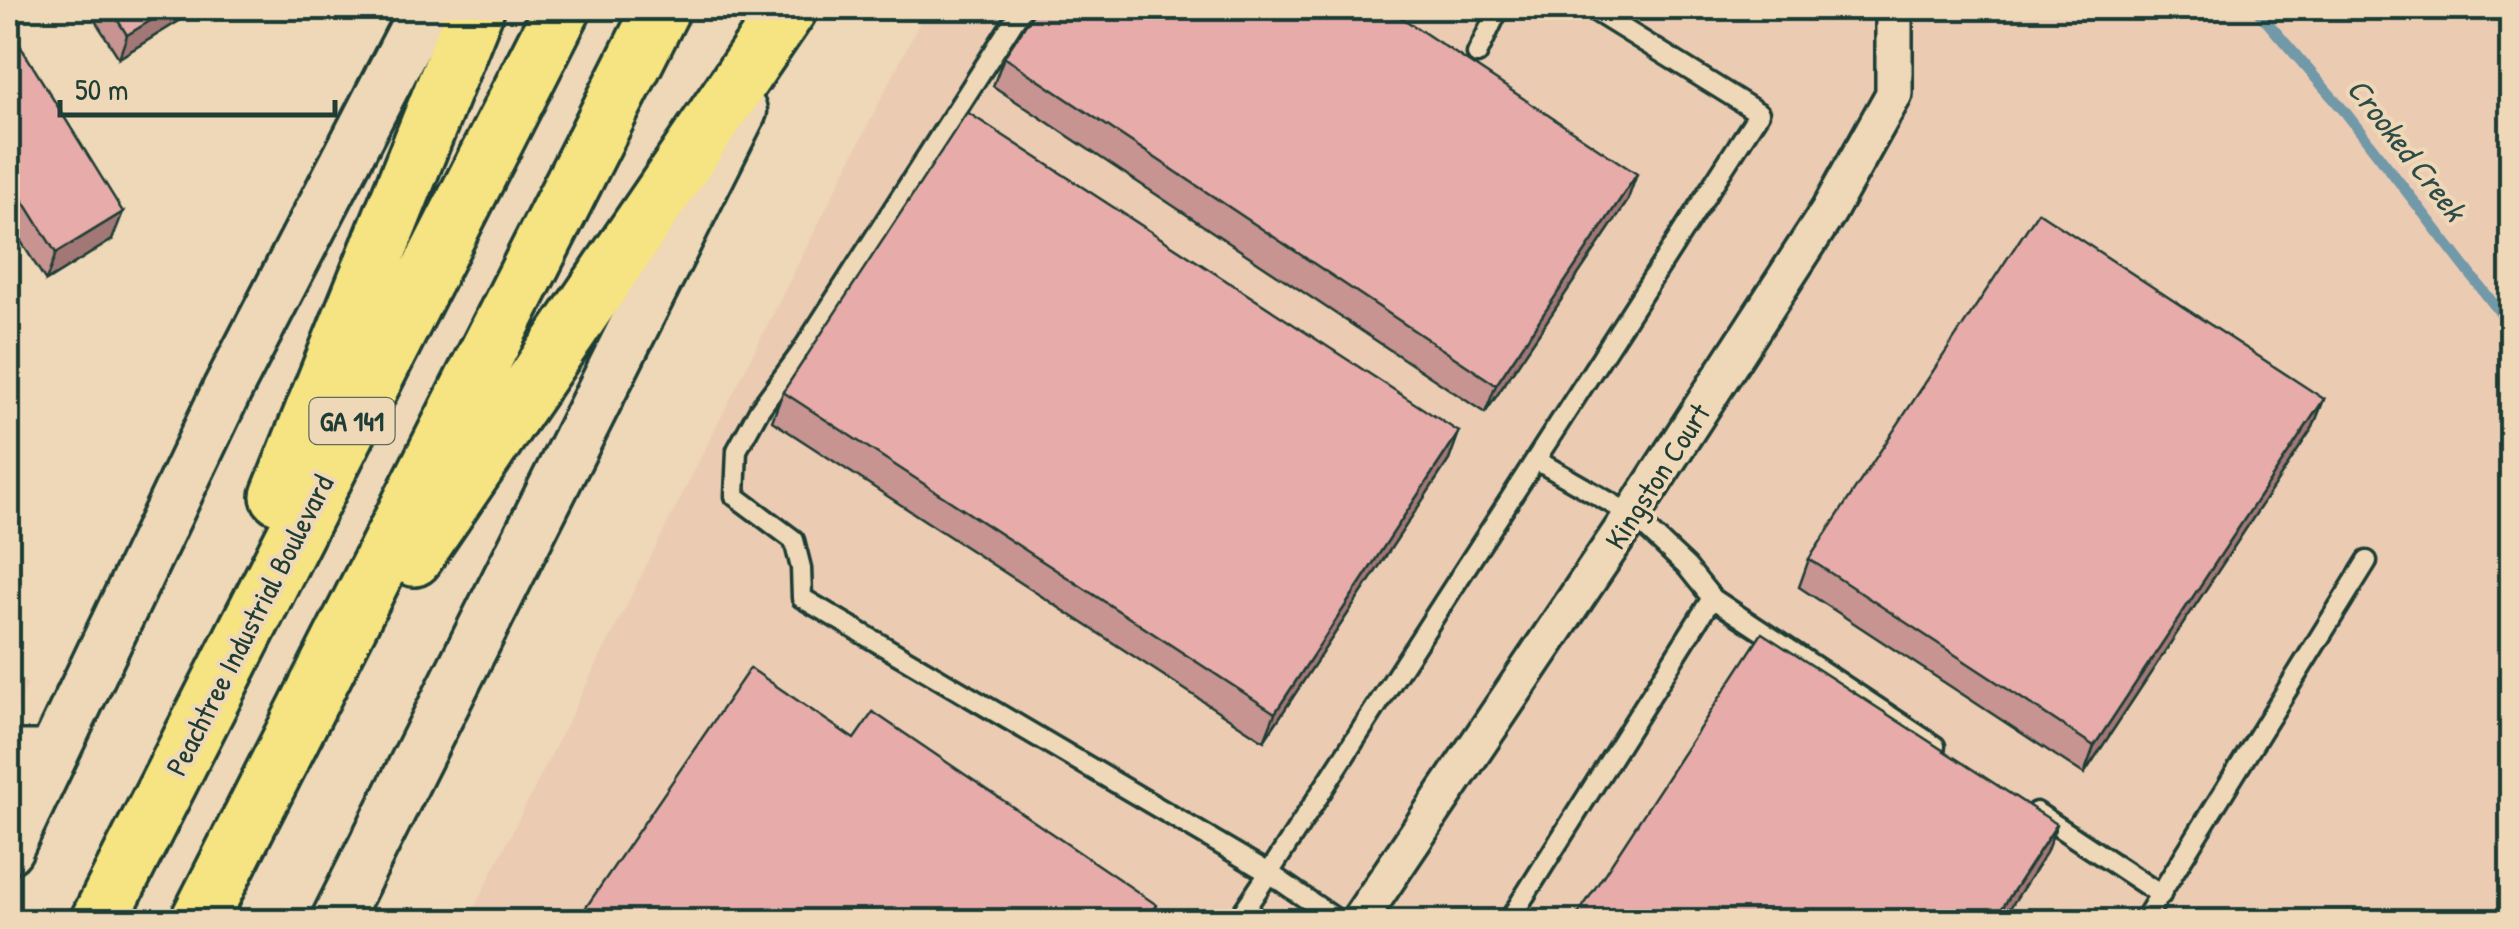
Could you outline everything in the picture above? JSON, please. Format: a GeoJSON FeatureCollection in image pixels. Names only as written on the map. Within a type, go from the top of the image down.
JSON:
{"type":"FeatureCollection","features":[{"type":"Feature","properties":{"kind":"highway"},"geometry":{"type":"LineString","coordinates":[[141,835],[476,8]]}},
{"type":"Feature","properties":{"kind":"highway","name":"Peachtree Industrial Boulevard"},"geometry":{"type":"LineString","coordinates":[[98,922],[564,8]]}},
{"type":"Feature","properties":{"kind":"highway","name":"GA 141"},"geometry":{"type":"LineString","coordinates":[[198,922],[662,8]]}},
{"type":"Feature","properties":{"kind":"highway"},"geometry":{"type":"LineString","coordinates":[[294,734],[791,8]]}},
{"type":"Feature","properties":{"kind":"main road"},"geometry":{"type":"LineString","coordinates":[[8,849],[227,390],[425,8]]}},
{"type":"Feature","properties":{"kind":"main road"},"geometry":{"type":"LineString","coordinates":[[335,922],[791,8]]}},
{"type":"Feature","properties":{"kind":"street","name":"Kingston Court"},"geometry":{"type":"LineString","coordinates":[[1358,922],[1632,515],[1828,212],[1894,94],[1894,8]]}},
{"type":"Feature","properties":{"kind":"street"},"geometry":{"type":"LineString","coordinates":[[8,749],[56,749]]}},
{"type":"Feature","properties":{"kind":"lane"},"geometry":{"type":"LineString","coordinates":[[1022,8],[760,410],[738,450],[735,496],[794,540],[801,568],[802,598],[1269,873],[1340,922]]}},
{"type":"Feature","properties":{"kind":"lane"},"geometry":{"type":"LineString","coordinates":[[1477,54],[1499,8]]}},
{"type":"Feature","properties":{"kind":"lane"},"geometry":{"type":"LineString","coordinates":[[1236,922],[1759,114],[1590,8]]}},
{"type":"Feature","properties":{"kind":"lane"},"geometry":{"type":"LineString","coordinates":[[1536,460],[1632,515],[1712,598],[1944,752]]}},
{"type":"Feature","properties":{"kind":"lane"},"geometry":{"type":"LineString","coordinates":[[2143,922],[2367,561]]}},
{"type":"Feature","properties":{"kind":"lane"},"geometry":{"type":"LineString","coordinates":[[1508,922],[1712,598]]}},
{"type":"Feature","properties":{"kind":"lane"},"geometry":{"type":"LineString","coordinates":[[2028,807],[2161,894]]}},
{"type":"Feature","properties":{"kind":"shaded area"},"geometry":{"type":"Polygon","coordinates":[[[927,8],[2511,8],[2511,921],[467,922],[927,8]]]}},
{"type":"Feature","properties":{"kind":"shaded area"},"geometry":{"type":"Polygon","coordinates":[[[8,672],[28,684],[8,727],[8,672]]]}},
{"type":"Feature","properties":{"kind":"building"},"geometry":{"type":"Polygon","coordinates":[[[110,8],[171,8],[127,35],[110,8]]]}},
{"type":"Feature","properties":{"kind":"building"},"geometry":{"type":"Polygon","coordinates":[[[1037,8],[1387,8],[1637,174],[1496,385],[1004,57],[1037,8]]]}},
{"type":"Feature","properties":{"kind":"building"},"geometry":{"type":"Polygon","coordinates":[[[8,26],[123,212],[56,253],[8,176],[8,26]]]}},
{"type":"Feature","properties":{"kind":"building"},"geometry":{"type":"Polygon","coordinates":[[[967,112],[1459,432],[1275,713],[783,392],[967,112]]]}},
{"type":"Feature","properties":{"kind":"building"},"geometry":{"type":"Polygon","coordinates":[[[2038,212],[2324,399],[2094,746],[1809,559],[2038,212]]]}},
{"type":"Feature","properties":{"kind":"building"},"geometry":{"type":"Polygon","coordinates":[[[1762,633],[2057,824],[1993,922],[1573,922],[1762,633]]]}},
{"type":"Feature","properties":{"kind":"building"},"geometry":{"type":"Polygon","coordinates":[[[750,668],[854,739],[873,712],[1157,905],[1146,922],[582,922],[578,919],[750,668]]]}},
{"type":"Feature","properties":{"kind":"waterway","name":"Crooked Creek"},"geometry":{"type":"LineString","coordinates":[[2255,8],[2346,113],[2512,328]]}}]}
